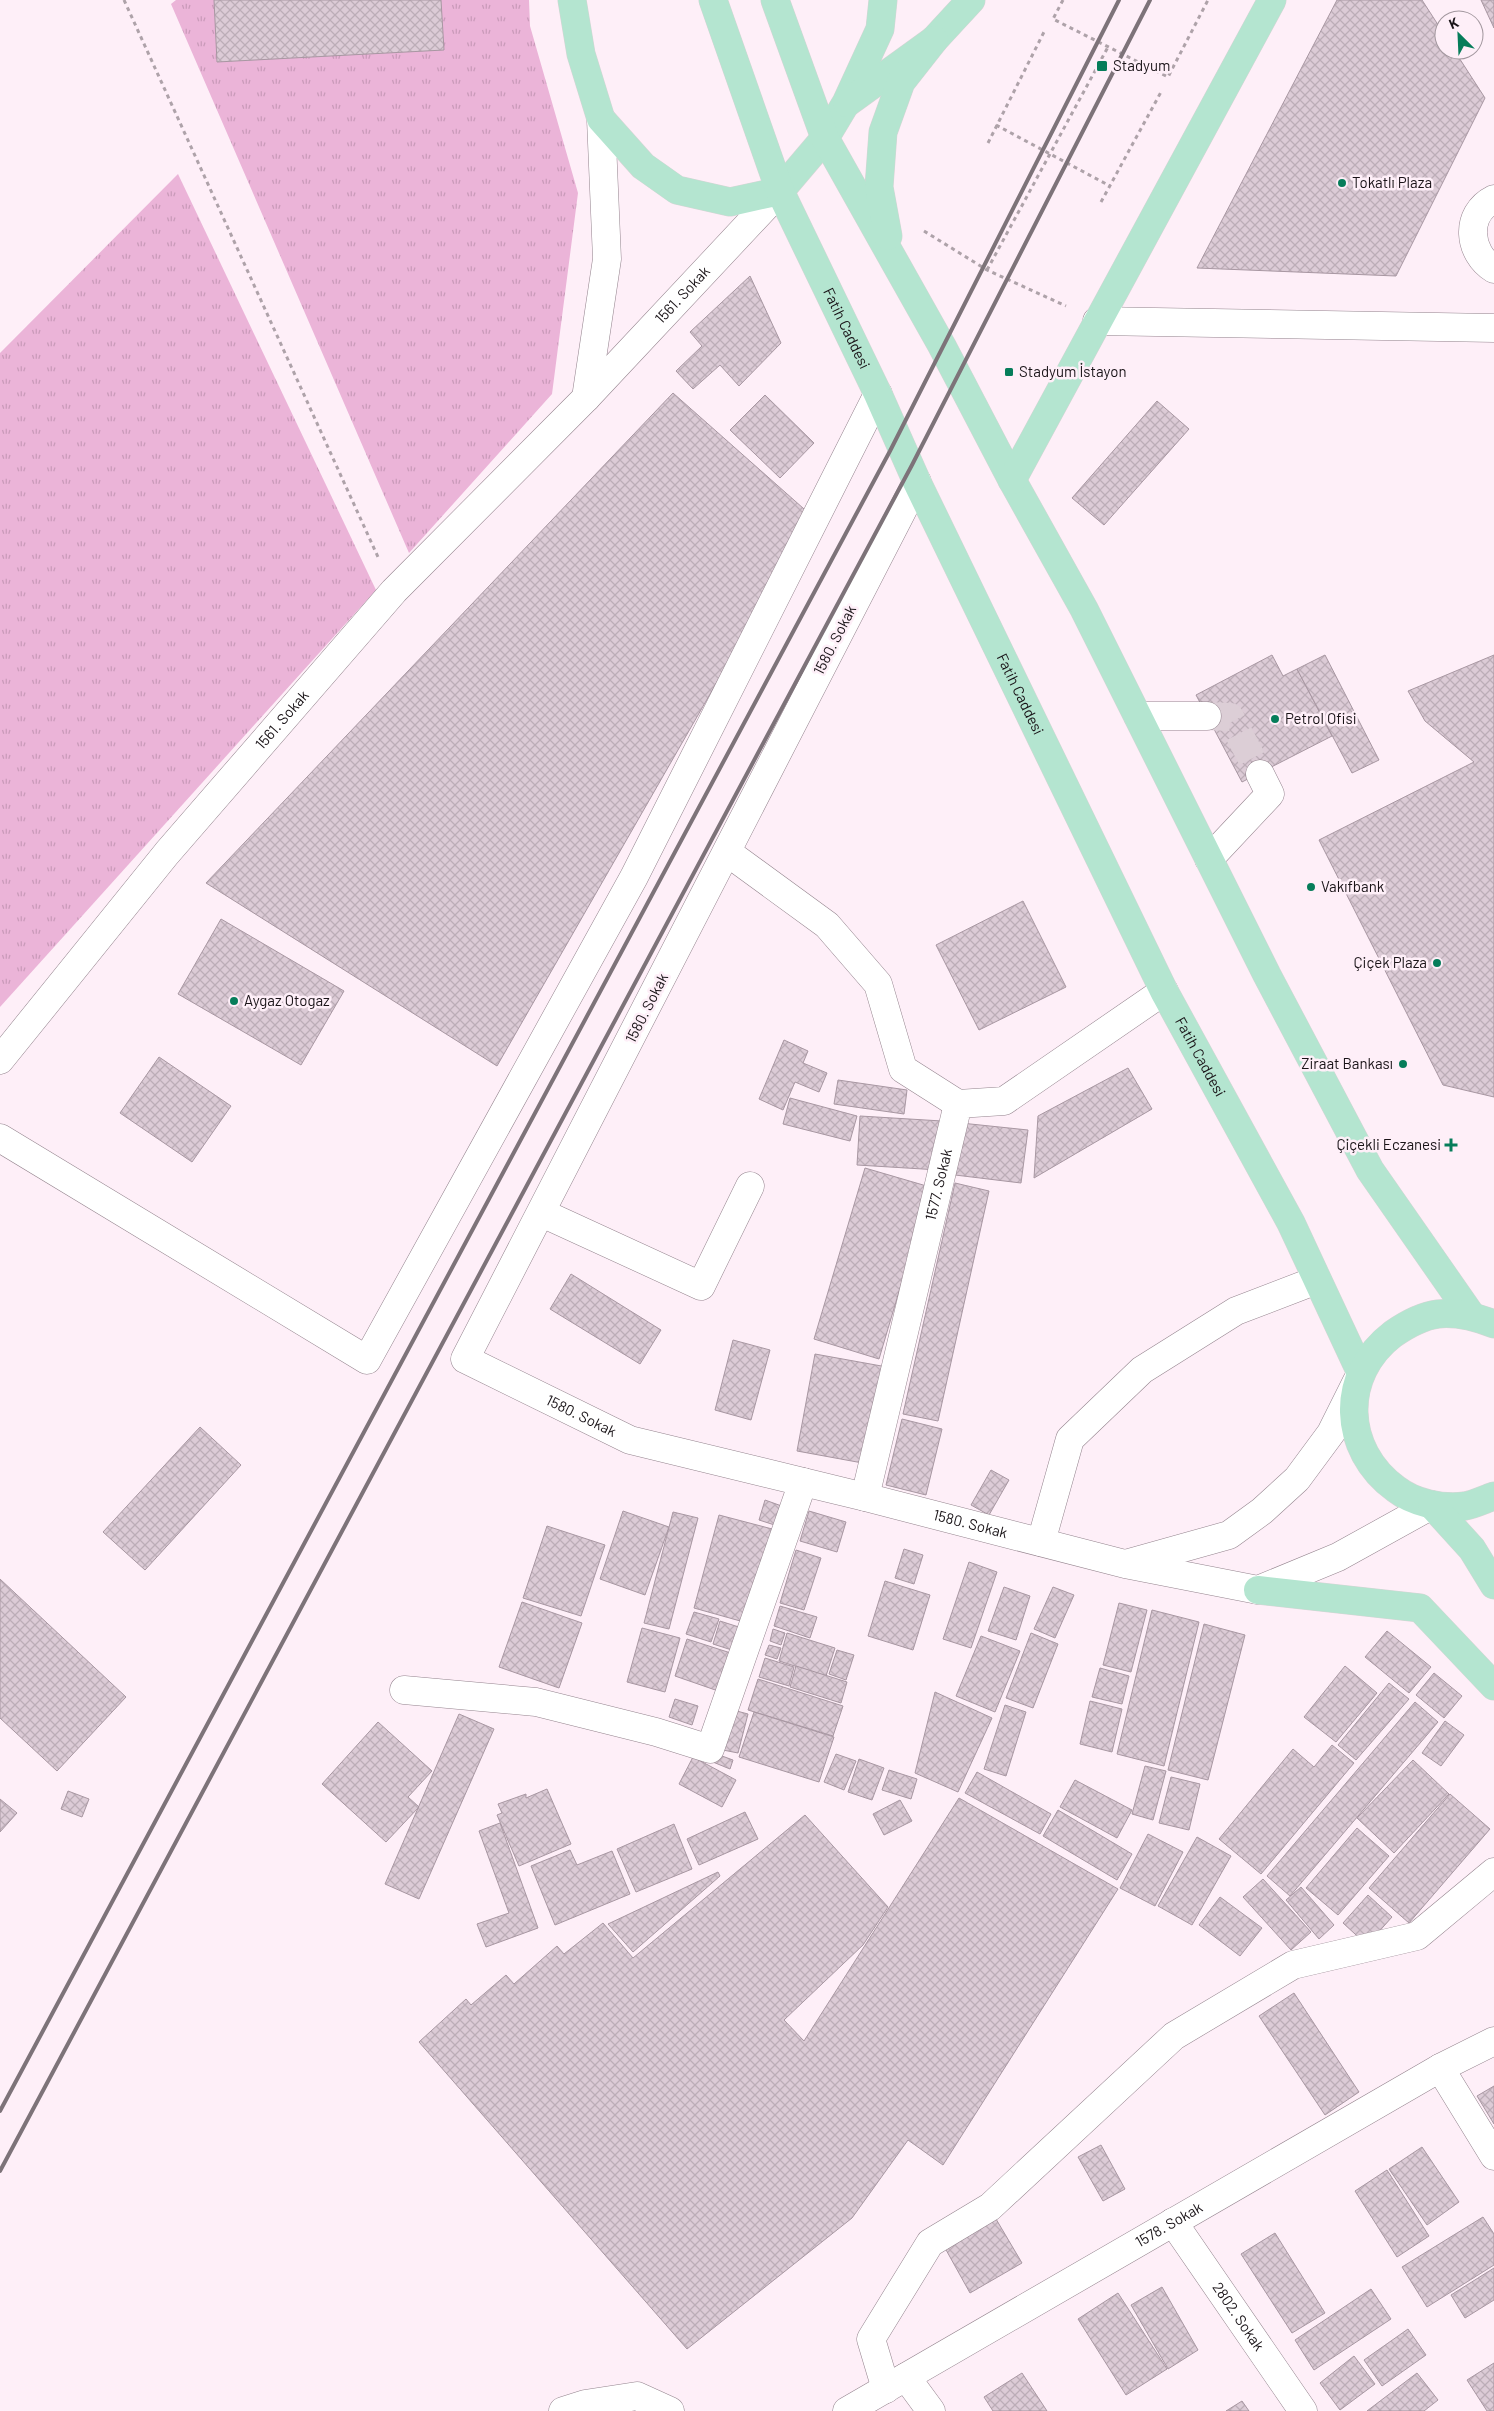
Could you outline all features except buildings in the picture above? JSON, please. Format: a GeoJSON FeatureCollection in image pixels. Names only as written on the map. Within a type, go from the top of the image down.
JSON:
{"type":"FeatureCollection","features":[{"type":"Feature","properties":{"kind":"main road"},"geometry":{"type":"LineString","coordinates":[[572,0],[582,54],[601,119],[643,166],[677,190],[730,202],[780,191],[825,138],[846,103],[880,29],[883,0]]}},
{"type":"Feature","properties":{"kind":"main road","name":"Fatih Caddesi"},"geometry":{"type":"LineString","coordinates":[[713,0],[780,191],[878,394],[917,482],[1164,991],[1290,1223],[1361,1373]]}},
{"type":"Feature","properties":{"kind":"main road"},"geometry":{"type":"LineString","coordinates":[[775,0],[825,138],[942,346],[1012,480],[1084,608],[1267,975],[1370,1170],[1486,1315]]}},
{"type":"Feature","properties":{"kind":"main road"},"geometry":{"type":"LineString","coordinates":[[893,260],[879,187],[883,132],[901,82],[934,40],[971,0]]}},
{"type":"Feature","properties":{"kind":"main road"},"geometry":{"type":"LineString","coordinates":[[1012,480],[1272,0]]}},
{"type":"Feature","properties":{"kind":"main road"},"geometry":{"type":"LineString","coordinates":[[846,103],[934,40]]}},
{"type":"Feature","properties":{"kind":"main road"},"geometry":{"type":"LineString","coordinates":[[1486,1315],[1437,1314],[1406,1325],[1379,1345],[1361,1373],[1354,1401],[1355,1429],[1365,1456],[1382,1479],[1405,1496],[1432,1505],[1465,1506],[1494,1496]]}},
{"type":"Feature","properties":{"kind":"main road"},"geometry":{"type":"LineString","coordinates":[[1432,1505],[1472,1549],[1494,1585]]}},
{"type":"Feature","properties":{"kind":"main road"},"geometry":{"type":"LineString","coordinates":[[1258,1590],[1420,1608],[1494,1686]]}},
{"type":"Feature","properties":{"kind":"street"},"geometry":{"type":"LineString","coordinates":[[586,398],[607,259],[601,119]]}},
{"type":"Feature","properties":{"kind":"street","name":"1561. Sokak"},"geometry":{"type":"LineString","coordinates":[[0,1060],[167,853],[394,591],[586,398],[780,191]]}},
{"type":"Feature","properties":{"kind":"street"},"geometry":{"type":"LineString","coordinates":[[1494,200],[1488,202],[1478,214],[1472,229],[1474,245],[1480,258],[1494,269]]}},
{"type":"Feature","properties":{"kind":"street"},"geometry":{"type":"LineString","coordinates":[[1097,320],[1493,324]]}},
{"type":"Feature","properties":{"kind":"street"},"geometry":{"type":"LineString","coordinates":[[0,1138],[367,1360],[634,877],[878,394]]}},
{"type":"Feature","properties":{"kind":"street","name":"1580. Sokak"},"geometry":{"type":"LineString","coordinates":[[917,482],[542,1213],[465,1359],[630,1440],[865,1497],[1125,1564],[1258,1590]]}},
{"type":"Feature","properties":{"kind":"street"},"geometry":{"type":"LineString","coordinates":[[1138,716],[1207,716]]}},
{"type":"Feature","properties":{"kind":"street"},"geometry":{"type":"LineString","coordinates":[[1209,859],[1270,794],[1260,774]]}},
{"type":"Feature","properties":{"kind":"street"},"geometry":{"type":"LineString","coordinates":[[727,852],[827,924],[878,984],[903,1069],[958,1104],[1004,1100],[1164,991]]}},
{"type":"Feature","properties":{"kind":"street","name":"1577. Sokak"},"geometry":{"type":"LineString","coordinates":[[865,1497],[958,1104]]}},
{"type":"Feature","properties":{"kind":"street"},"geometry":{"type":"LineString","coordinates":[[542,1213],[701,1286],[750,1186]]}},
{"type":"Feature","properties":{"kind":"street"},"geometry":{"type":"LineString","coordinates":[[1041,1542],[1070,1439],[1142,1370],[1236,1311],[1317,1280]]}},
{"type":"Feature","properties":{"kind":"street"},"geometry":{"type":"LineString","coordinates":[[1125,1564],[1229,1535],[1262,1511],[1297,1479],[1331,1434],[1361,1373]]}},
{"type":"Feature","properties":{"kind":"street"},"geometry":{"type":"LineString","coordinates":[[404,1690],[536,1702],[656,1732],[710,1749],[803,1482]]}},
{"type":"Feature","properties":{"kind":"street"},"geometry":{"type":"LineString","coordinates":[[1258,1590],[1338,1557],[1432,1505]]}},
{"type":"Feature","properties":{"kind":"street"},"geometry":{"type":"LineString","coordinates":[[931,2411],[896,2383],[871,2339],[930,2243],[990,2207],[1174,2036],[1293,1965],[1417,1936],[1494,1872]]}},
{"type":"Feature","properties":{"kind":"street","name":"1578. Sokak"},"geometry":{"type":"LineString","coordinates":[[847,2411],[1440,2068],[1494,2042]]}},
{"type":"Feature","properties":{"kind":"street"},"geometry":{"type":"LineString","coordinates":[[1440,2068],[1494,2156]]}},
{"type":"Feature","properties":{"kind":"street","name":"2802. Sokak"},"geometry":{"type":"LineString","coordinates":[[1173,2222],[1302,2411]]}},
{"type":"Feature","properties":{"kind":"street"},"geometry":{"type":"LineString","coordinates":[[563,2411],[585,2404],[637,2396],[670,2411]]}},
{"type":"Feature","properties":{"kind":"path"},"geometry":{"type":"LineString","coordinates":[[124,0],[394,591]]}},
{"type":"Feature","properties":{"kind":"path"},"geometry":{"type":"LineString","coordinates":[[1063,0],[1053,19],[1168,77],[1208,0]]}},
{"type":"Feature","properties":{"kind":"path"},"geometry":{"type":"LineString","coordinates":[[988,144],[1045,30]]}},
{"type":"Feature","properties":{"kind":"path"},"geometry":{"type":"LineString","coordinates":[[987,270],[1108,47]]}},
{"type":"Feature","properties":{"kind":"path"},"geometry":{"type":"LineString","coordinates":[[1101,202],[1160,92]]}},
{"type":"Feature","properties":{"kind":"path"},"geometry":{"type":"LineString","coordinates":[[996,126],[1110,186]]}},
{"type":"Feature","properties":{"kind":"path"},"geometry":{"type":"LineString","coordinates":[[918,224],[923,230],[987,270],[1097,320]]}},
{"type":"Feature","properties":{"kind":"green space"},"geometry":{"type":"Polygon","coordinates":[[[176,0],[529,0],[530,26],[578,193],[552,394],[409,553],[171,4],[176,0]]]}},
{"type":"Feature","properties":{"kind":"green space"},"geometry":{"type":"Polygon","coordinates":[[[178,174],[376,590],[0,1007],[0,353],[178,174]]]}},
{"type":"Feature","properties":{"kind":"tunnel"},"geometry":{"type":"LineString","coordinates":[[1207,716],[1230,717],[1260,774]]}},
{"type":"Feature","properties":{"kind":"railway"},"geometry":{"type":"LineString","coordinates":[[0,2111],[890,451],[1119,0]]}},
{"type":"Feature","properties":{"kind":"railway"},"geometry":{"type":"LineString","coordinates":[[0,2171],[912,465],[1150,0]]}},
{"type":"Feature","properties":{"kind":"place","name":"Stadyum"},"geometry":{"type":"Point","coordinates":[1102,66]}},
{"type":"Feature","properties":{"kind":"place","name":"Tokatlı Plaza"},"geometry":{"type":"Point","coordinates":[1342,183]}},
{"type":"Feature","properties":{"kind":"place","name":"Stadyum İstayon"},"geometry":{"type":"Point","coordinates":[1009,372]}},
{"type":"Feature","properties":{"kind":"place","name":"Petrol Ofisi"},"geometry":{"type":"Point","coordinates":[1275,719]}},
{"type":"Feature","properties":{"kind":"place","name":"Vakıfbank"},"geometry":{"type":"Point","coordinates":[1311,887]}},
{"type":"Feature","properties":{"kind":"place","name":"Çiçek Plaza"},"geometry":{"type":"Point","coordinates":[1437,963]}},
{"type":"Feature","properties":{"kind":"place","name":"Aygaz Otogaz"},"geometry":{"type":"Point","coordinates":[234,1001]}},
{"type":"Feature","properties":{"kind":"place","name":"Ziraat Bankası"},"geometry":{"type":"Point","coordinates":[1403,1064]}},
{"type":"Feature","properties":{"kind":"place","name":"Çiçekli Eczanesi"},"geometry":{"type":"Point","coordinates":[1451,1145]}}]}
